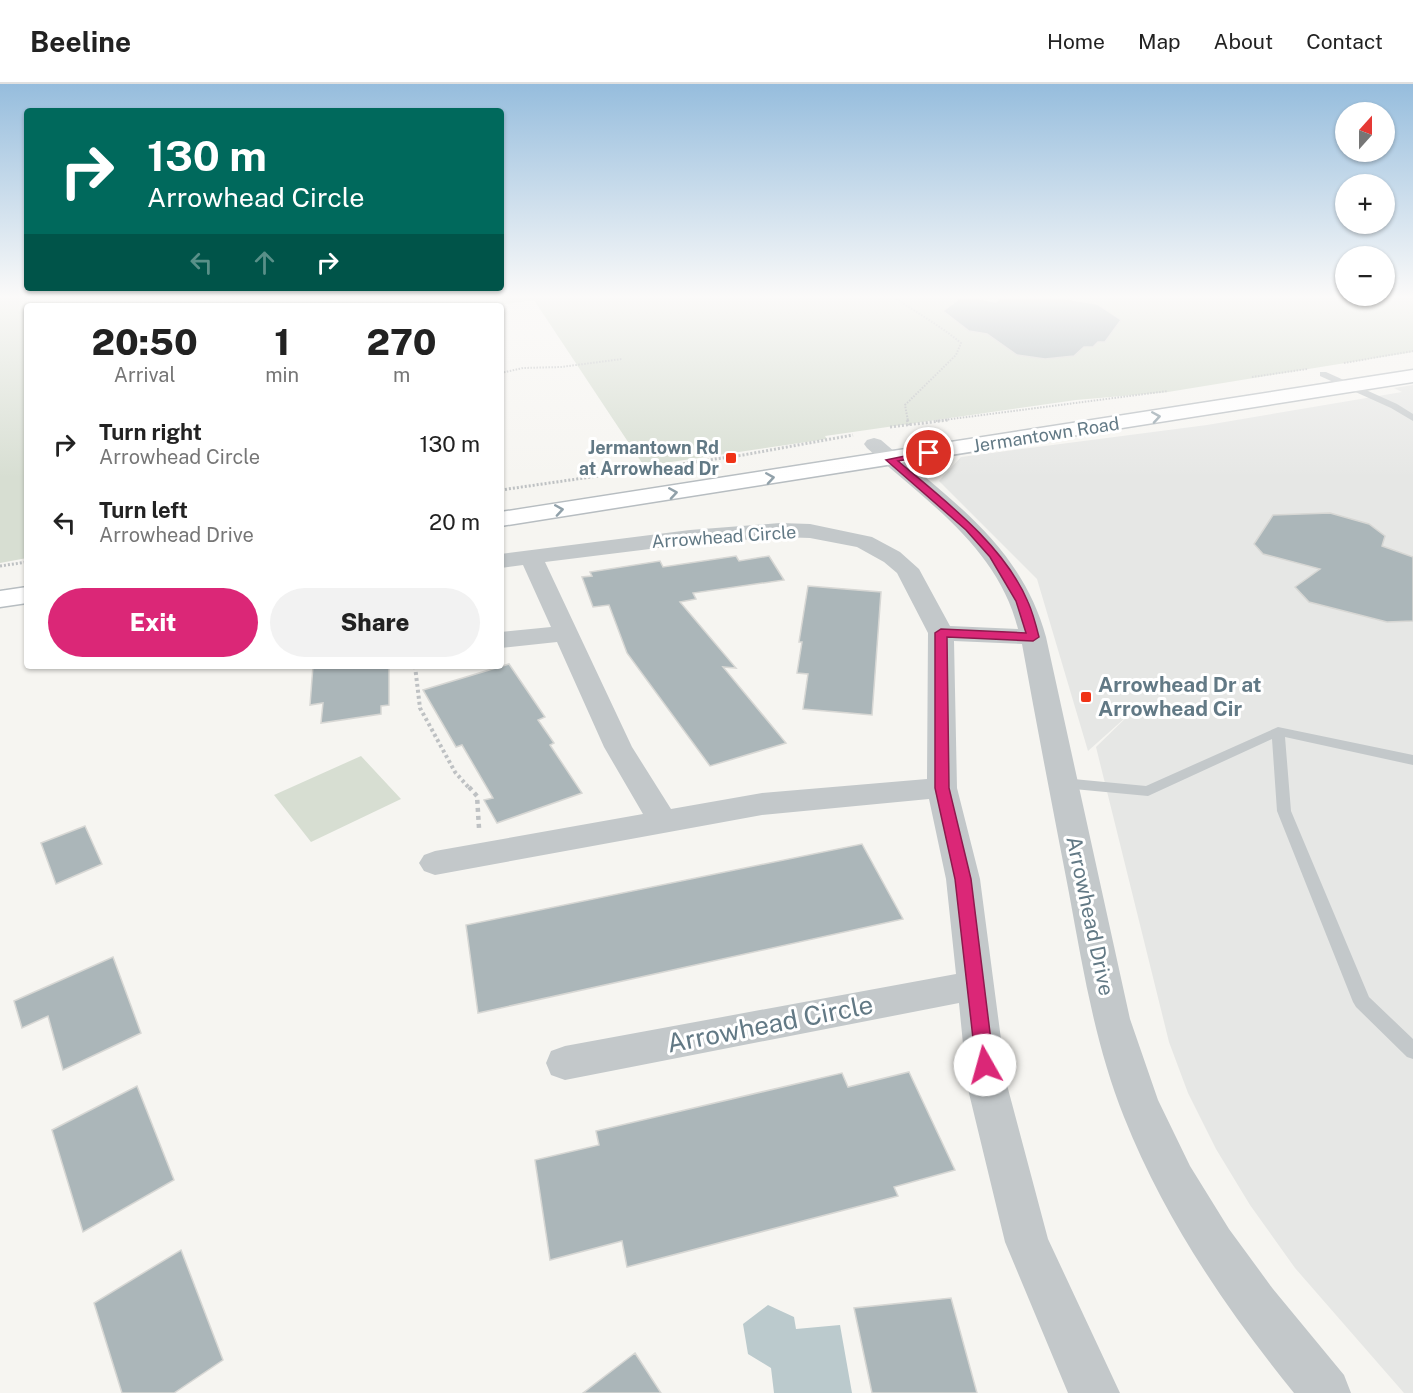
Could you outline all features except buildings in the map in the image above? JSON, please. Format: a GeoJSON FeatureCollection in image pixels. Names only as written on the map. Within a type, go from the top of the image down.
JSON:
{"type":"FeatureCollection","features":[{"type":"Feature","properties":{"kind":"main road","name":"Jermantown Road"},"geometry":{"type":"LineString","coordinates":[[504,518],[882,452],[1323,369],[1413,360]]}},
{"type":"Feature","properties":{"kind":"main road","name":"Jermantown Road"},"geometry":{"type":"LineString","coordinates":[[504,500],[882,452],[1350,387],[1413,376]]}},
{"type":"Feature","properties":{"kind":"main road"},"geometry":{"type":"LineString","coordinates":[[0,577],[24,573]]}},
{"type":"Feature","properties":{"kind":"main road"},"geometry":{"type":"LineString","coordinates":[[0,599],[24,595]]}},
{"type":"Feature","properties":{"kind":"street","name":"Arrowhead Drive"},"geometry":{"type":"LineString","coordinates":[[882,452],[969,528],[994,555],[1022,601],[1033,637],[1112,1019],[1128,1074],[1158,1148],[1209,1239],[1273,1330],[1326,1393]]}},
{"type":"Feature","properties":{"kind":"street","name":"Arrowhead Circle"},"geometry":{"type":"LineString","coordinates":[[504,561],[690,537],[780,530],[810,531],[844,537],[876,547],[907,569],[941,633],[942,788],[963,879],[987,1085],[1027,1242],[1088,1383],[1095,1393]]}},
{"type":"Feature","properties":{"kind":"street"},"geometry":{"type":"LineString","coordinates":[[531,557],[618,747],[663,822]]}},
{"type":"Feature","properties":{"kind":"street"},"geometry":{"type":"LineString","coordinates":[[504,640],[566,633]]}},
{"type":"Feature","properties":{"kind":"street"},"geometry":{"type":"LineString","coordinates":[[941,633],[1033,637]]}},
{"type":"Feature","properties":{"kind":"street"},"geometry":{"type":"LineString","coordinates":[[435,863],[762,804],[942,788]]}},
{"type":"Feature","properties":{"kind":"street","name":"Arrowhead Circle"},"geometry":{"type":"LineString","coordinates":[[565,1063],[975,985]]}},
{"type":"Feature","properties":{"kind":"lane"},"geometry":{"type":"LineString","coordinates":[[1323,369],[1350,387],[1394,406],[1413,418]]}},
{"type":"Feature","properties":{"kind":"lane"},"geometry":{"type":"LineString","coordinates":[[1063,783],[1148,791],[1278,731],[1413,760]]}},
{"type":"Feature","properties":{"kind":"lane"},"geometry":{"type":"LineString","coordinates":[[1278,731],[1284,811],[1362,1002],[1413,1051]]}},
{"type":"Feature","properties":{"kind":"path"},"geometry":{"type":"LineString","coordinates":[[910,425],[904,410],[905,405],[955,356]]}},
{"type":"Feature","properties":{"kind":"path"},"geometry":{"type":"LineString","coordinates":[[1244,379],[1323,369],[1388,356]]}},
{"type":"Feature","properties":{"kind":"path"},"geometry":{"type":"LineString","coordinates":[[504,372],[528,367],[557,367],[622,360]]}},
{"type":"Feature","properties":{"kind":"path"},"geometry":{"type":"LineString","coordinates":[[900,425],[1178,389]]}},
{"type":"Feature","properties":{"kind":"path"},"geometry":{"type":"LineString","coordinates":[[504,490],[831,441]]}},
{"type":"Feature","properties":{"kind":"path"},"geometry":{"type":"LineString","coordinates":[[0,566],[24,562]]}},
{"type":"Feature","properties":{"kind":"path"},"geometry":{"type":"LineString","coordinates":[[415,669],[420,708],[455,772],[477,796],[481,855]]}},
{"type":"Feature","properties":{"kind":"shaded area"},"geometry":{"type":"Polygon","coordinates":[[[0,356],[24,356],[24,559],[0,563],[0,356]]]}},
{"type":"Feature","properties":{"kind":"shaded area"},"geometry":{"type":"Polygon","coordinates":[[[571,356],[1388,356],[1168,392],[1076,400],[825,436],[827,439],[644,466],[571,356]]]}},
{"type":"Feature","properties":{"kind":"shaded area"},"geometry":{"type":"Polygon","coordinates":[[[1413,385],[1413,1393],[1404,1393],[1295,1268],[1250,1205],[1216,1149],[1188,1093],[1169,1042],[1096,747],[1135,709],[1088,751],[1037,579],[939,481],[961,457],[1207,425],[1402,392],[1394,388],[1413,385]]]}},
{"type":"Feature","properties":{"kind":"shaded area"},"geometry":{"type":"Polygon","coordinates":[[[361,756],[401,799],[311,842],[274,795],[361,756]]]}},
{"type":"Feature","properties":{"kind":"shaded area"},"geometry":{"type":"Polygon","coordinates":[[[768,1305],[794,1317],[796,1329],[840,1325],[852,1393],[774,1393],[771,1368],[748,1354],[743,1324],[768,1305]]]}},
{"type":"Feature","properties":{"kind":"place","name":"Jermantown Rd at Arrowhead Dr"},"geometry":{"type":"Point","coordinates":[731,458]}},
{"type":"Feature","properties":{"kind":"place","name":"Arrowhead Dr at Arrowhead Cir"},"geometry":{"type":"Point","coordinates":[1086,697]}},
{"type":"Feature","properties":{"kind":"route"},"geometry":{"type":"LineString","coordinates":[[929,453],[891,460],[969,528],[994,555],[1022,601],[1033,637],[941,633],[942,788],[963,879],[985,1065]]}}]}
